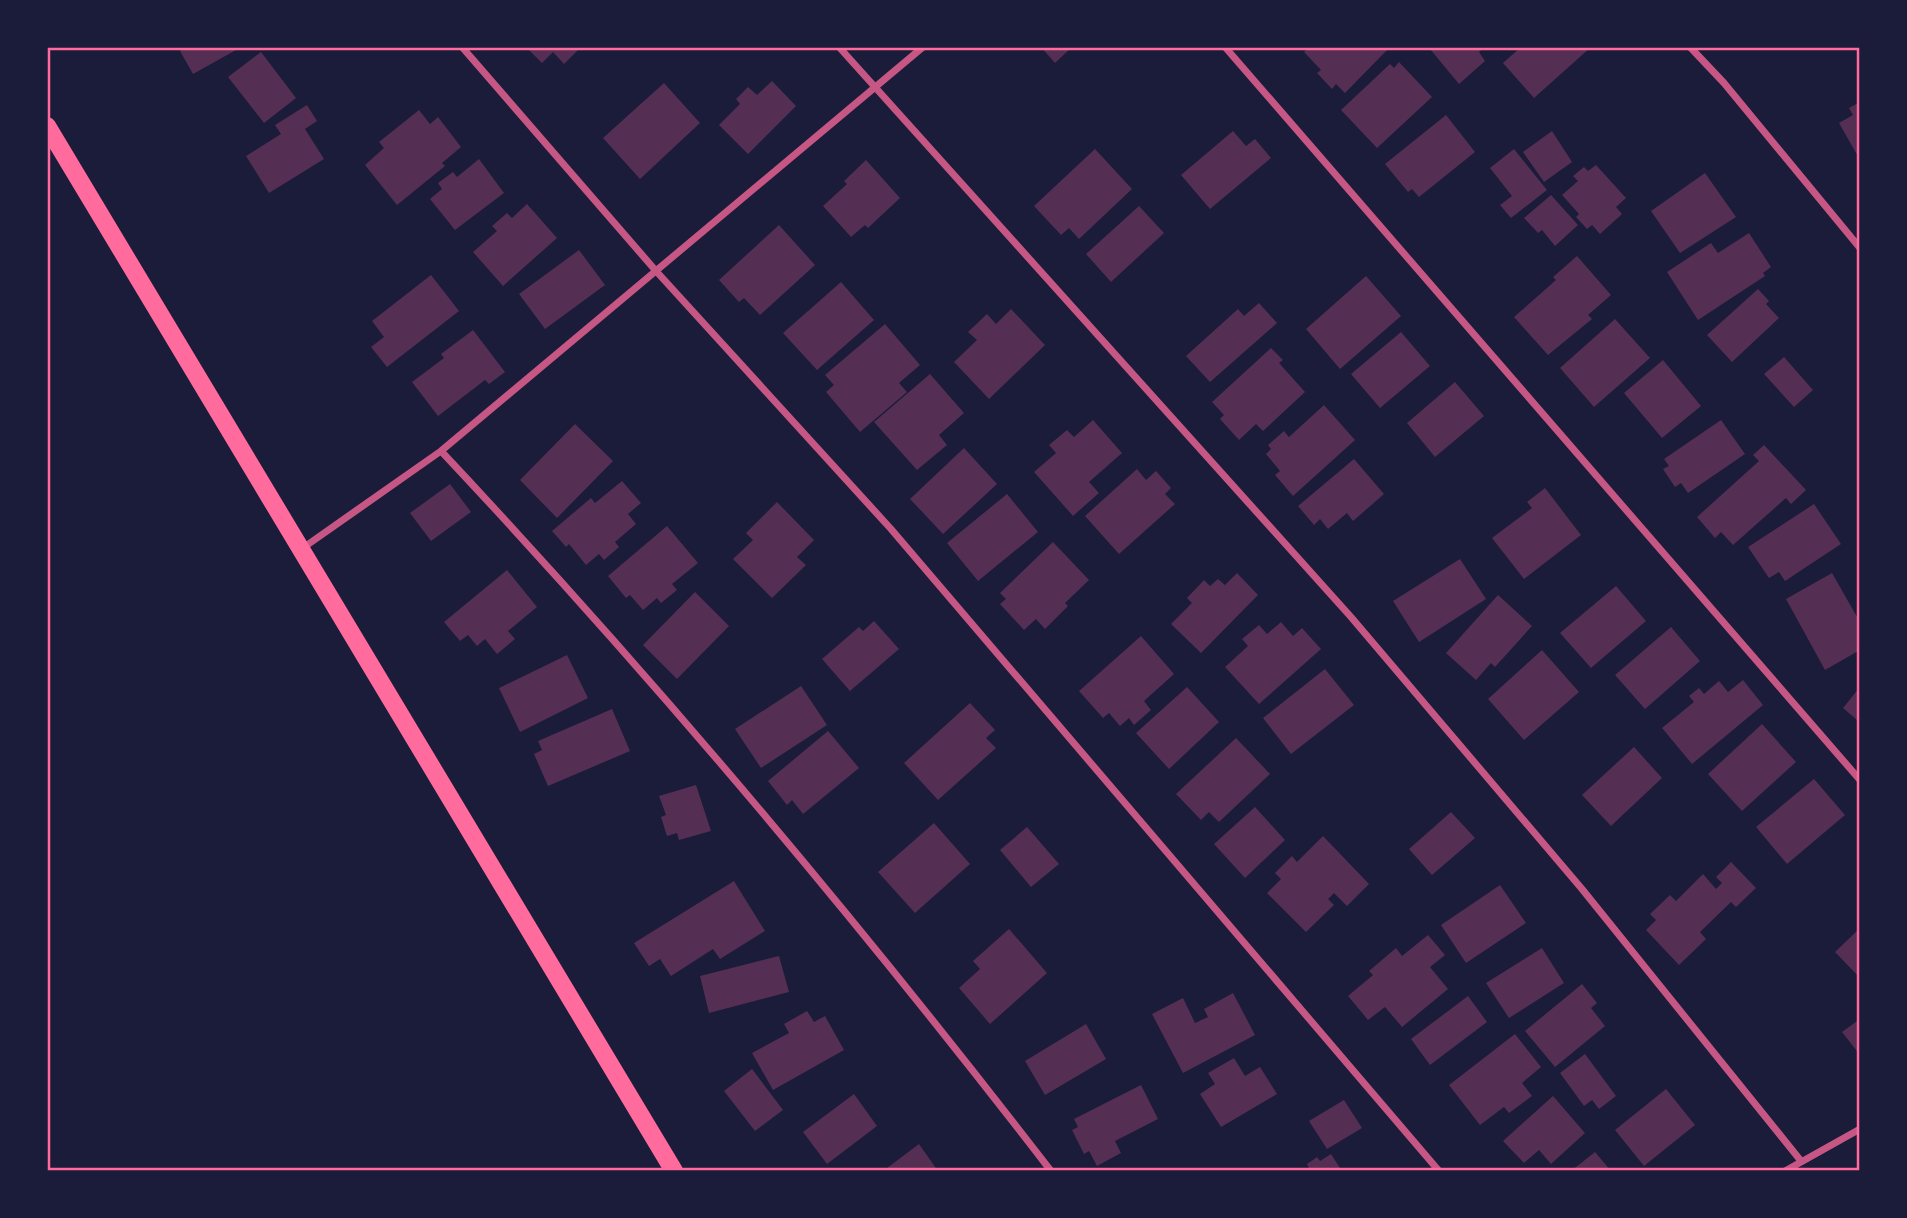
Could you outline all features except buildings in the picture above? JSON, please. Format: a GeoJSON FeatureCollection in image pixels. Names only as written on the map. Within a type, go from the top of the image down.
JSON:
{"type":"FeatureCollection","features":[{"type":"Feature","properties":{"kind":"main road"},"geometry":{"type":"LineString","coordinates":[[47,126],[674,1171]]}},
{"type":"Feature","properties":{"kind":"street"},"geometry":{"type":"LineString","coordinates":[[462,47],[656,271],[891,529],[1439,1171]]}},
{"type":"Feature","properties":{"kind":"street"},"geometry":{"type":"LineString","coordinates":[[839,47],[1360,627],[1582,889],[1801,1161]]}},
{"type":"Feature","properties":{"kind":"street"},"geometry":{"type":"LineString","coordinates":[[300,550],[441,451],[923,47]]}},
{"type":"Feature","properties":{"kind":"street"},"geometry":{"type":"LineString","coordinates":[[1225,47],[1860,780]]}},
{"type":"Feature","properties":{"kind":"street"},"geometry":{"type":"LineString","coordinates":[[1690,47],[1724,83],[1860,248]]}},
{"type":"Feature","properties":{"kind":"street"},"geometry":{"type":"LineString","coordinates":[[441,451],[558,575],[681,717],[980,1078],[1051,1171]]}},
{"type":"Feature","properties":{"kind":"street"},"geometry":{"type":"LineString","coordinates":[[1785,1171],[1860,1129]]}}]}
